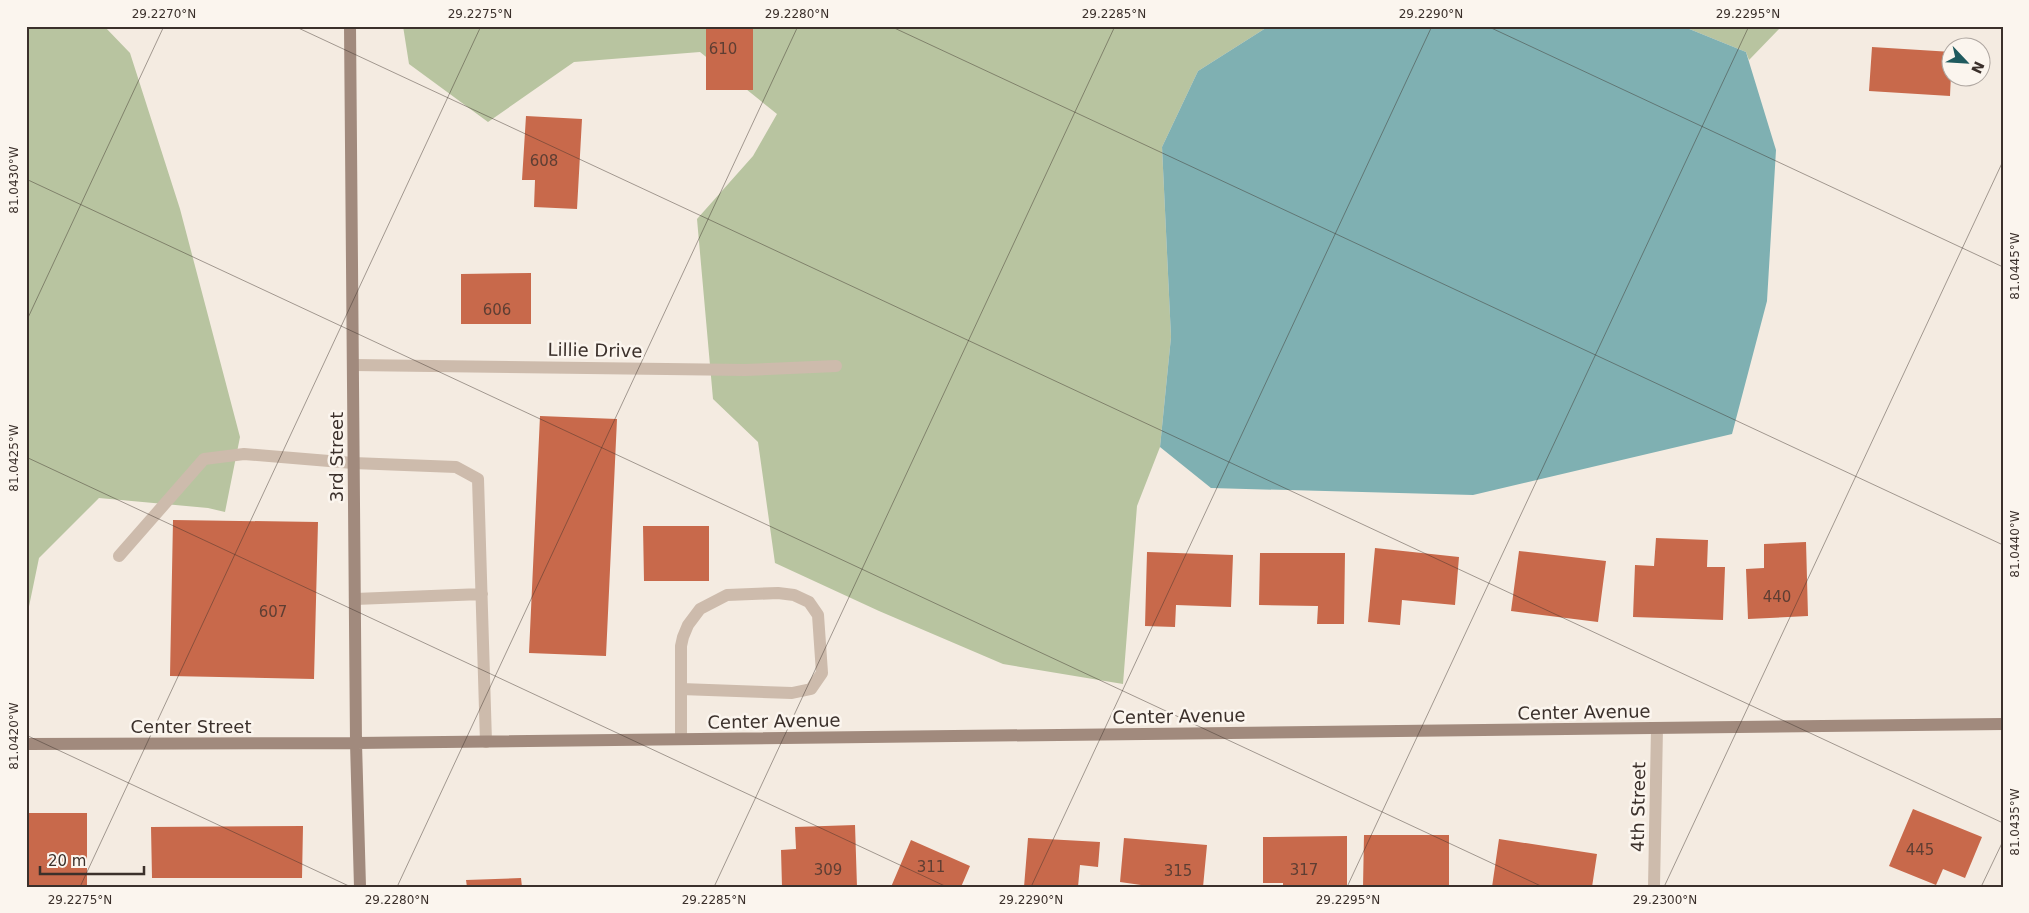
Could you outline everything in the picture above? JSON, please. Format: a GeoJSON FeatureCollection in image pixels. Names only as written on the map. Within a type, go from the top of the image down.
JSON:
{"type":"FeatureCollection","features":[{"type":"Feature","properties":{"kind":"street","name":"3rd Street"},"geometry":{"type":"LineString","coordinates":[[350,26],[356,743],[360,887]]}},
{"type":"Feature","properties":{"kind":"street","name":"Lillie Drive"},"geometry":{"type":"LineString","coordinates":[[353,365],[745,370],[836,366]]}},
{"type":"Feature","properties":{"kind":"street"},"geometry":{"type":"LineString","coordinates":[[119,556],[204,459],[244,454],[353,463],[456,467],[478,479],[486,742]]}},
{"type":"Feature","properties":{"kind":"street"},"geometry":{"type":"LineString","coordinates":[[681,689],[792,693],[811,689],[822,673],[818,614],[809,602],[794,595],[778,593],[727,595],[700,610],[688,625],[681,646],[681,689],[681,739]]}},
{"type":"Feature","properties":{"kind":"street"},"geometry":{"type":"LineString","coordinates":[[355,599],[482,594]]}},
{"type":"Feature","properties":{"kind":"street","name":"Center Avenue"},"geometry":{"type":"LineString","coordinates":[[356,743],[2003,724]]}},
{"type":"Feature","properties":{"kind":"street","name":"4th Street"},"geometry":{"type":"LineString","coordinates":[[1654,887],[1656,728]]}},
{"type":"Feature","properties":{"kind":"street","name":"Center Street"},"geometry":{"type":"LineString","coordinates":[[26,744],[356,743]]}},
{"type":"Feature","properties":{"kind":"green space"},"geometry":{"type":"Polygon","coordinates":[[[26,26],[104,26],[130,53],[180,209],[240,437],[225,512],[208,508],[99,498],[39,558],[26,621],[26,26]]]}},
{"type":"Feature","properties":{"kind":"green space"},"geometry":{"type":"Polygon","coordinates":[[[403,26],[1269,26],[1198,71],[1162,147],[1171,337],[1160,447],[1137,506],[1123,684],[1003,664],[879,611],[775,563],[758,442],[713,399],[697,219],[753,156],[777,114],[700,52],[574,62],[488,122],[409,64],[403,26]]]}},
{"type":"Feature","properties":{"kind":"green space"},"geometry":{"type":"Polygon","coordinates":[[[1682,26],[1782,26],[1749,60],[1746,52],[1682,26]]]}},
{"type":"Feature","properties":{"kind":"water"},"geometry":{"type":"Polygon","coordinates":[[[1269,26],[1682,26],[1746,52],[1776,150],[1767,301],[1732,434],[1473,495],[1211,488],[1160,447],[1171,337],[1162,147],[1198,71],[1269,26]]]}},
{"type":"Feature","properties":{"kind":"building"},"geometry":{"type":"Polygon","coordinates":[[[706,26],[753,26],[753,90],[706,90],[706,26]]]}},
{"type":"Feature","properties":{"kind":"building"},"geometry":{"type":"Polygon","coordinates":[[[1872,47],[1942,51],[1942,88],[1950,88],[1950,96],[1869,91],[1872,47]]]}},
{"type":"Feature","properties":{"kind":"building"},"geometry":{"type":"Polygon","coordinates":[[[526,116],[582,119],[577,209],[534,207],[535,180],[522,180],[526,116]]]}},
{"type":"Feature","properties":{"kind":"building"},"geometry":{"type":"Polygon","coordinates":[[[531,273],[531,324],[461,324],[461,274],[531,273]]]}},
{"type":"Feature","properties":{"kind":"building"},"geometry":{"type":"Polygon","coordinates":[[[540,416],[617,419],[606,656],[529,653],[540,416]]]}},
{"type":"Feature","properties":{"kind":"building"},"geometry":{"type":"Polygon","coordinates":[[[173,520],[318,522],[314,679],[170,676],[173,520]]]}},
{"type":"Feature","properties":{"kind":"building"},"geometry":{"type":"Polygon","coordinates":[[[643,526],[709,526],[709,581],[644,581],[643,526]]]}},
{"type":"Feature","properties":{"kind":"building"},"geometry":{"type":"Polygon","coordinates":[[[1656,538],[1708,540],[1707,567],[1725,567],[1723,620],[1633,617],[1635,565],[1654,566],[1656,538]]]}},
{"type":"Feature","properties":{"kind":"building"},"geometry":{"type":"Polygon","coordinates":[[[1806,542],[1808,616],[1748,619],[1746,569],[1764,568],[1764,544],[1806,542]]]}},
{"type":"Feature","properties":{"kind":"building"},"geometry":{"type":"Polygon","coordinates":[[[1375,548],[1459,557],[1455,605],[1402,600],[1400,625],[1368,622],[1375,548]]]}},
{"type":"Feature","properties":{"kind":"building"},"geometry":{"type":"Polygon","coordinates":[[[1519,551],[1606,561],[1598,622],[1511,611],[1519,551]]]}},
{"type":"Feature","properties":{"kind":"building"},"geometry":{"type":"Polygon","coordinates":[[[1147,552],[1233,555],[1231,607],[1176,605],[1175,627],[1145,626],[1147,552]]]}},
{"type":"Feature","properties":{"kind":"building"},"geometry":{"type":"Polygon","coordinates":[[[1260,553],[1345,553],[1344,624],[1317,624],[1318,606],[1259,605],[1260,553]]]}},
{"type":"Feature","properties":{"kind":"building"},"geometry":{"type":"Polygon","coordinates":[[[1913,809],[1982,837],[1965,878],[1943,869],[1936,885],[1889,866],[1913,809]]]}},
{"type":"Feature","properties":{"kind":"building"},"geometry":{"type":"Polygon","coordinates":[[[26,813],[87,813],[87,887],[26,887],[26,813]]]}},
{"type":"Feature","properties":{"kind":"building"},"geometry":{"type":"Polygon","coordinates":[[[855,825],[857,887],[782,887],[781,850],[796,849],[795,827],[855,825]]]}},
{"type":"Feature","properties":{"kind":"building"},"geometry":{"type":"Polygon","coordinates":[[[303,826],[302,878],[152,878],[151,827],[303,826]]]}},
{"type":"Feature","properties":{"kind":"building"},"geometry":{"type":"Polygon","coordinates":[[[1364,835],[1449,835],[1449,887],[1363,887],[1364,835]]]}},
{"type":"Feature","properties":{"kind":"building"},"geometry":{"type":"Polygon","coordinates":[[[1347,836],[1347,887],[1283,887],[1283,883],[1263,883],[1263,837],[1347,836]]]}},
{"type":"Feature","properties":{"kind":"building"},"geometry":{"type":"Polygon","coordinates":[[[1028,838],[1100,842],[1098,867],[1080,865],[1078,887],[1024,887],[1028,838]]]}},
{"type":"Feature","properties":{"kind":"building"},"geometry":{"type":"Polygon","coordinates":[[[1124,838],[1207,845],[1203,887],[1155,887],[1120,882],[1124,838]]]}},
{"type":"Feature","properties":{"kind":"building"},"geometry":{"type":"Polygon","coordinates":[[[1499,839],[1597,854],[1592,887],[1492,887],[1499,839]]]}},
{"type":"Feature","properties":{"kind":"building"},"geometry":{"type":"Polygon","coordinates":[[[911,840],[970,866],[961,887],[891,887],[911,840]]]}},
{"type":"Feature","properties":{"kind":"building"},"geometry":{"type":"Polygon","coordinates":[[[521,878],[522,887],[467,887],[466,880],[521,878]]]}}]}
